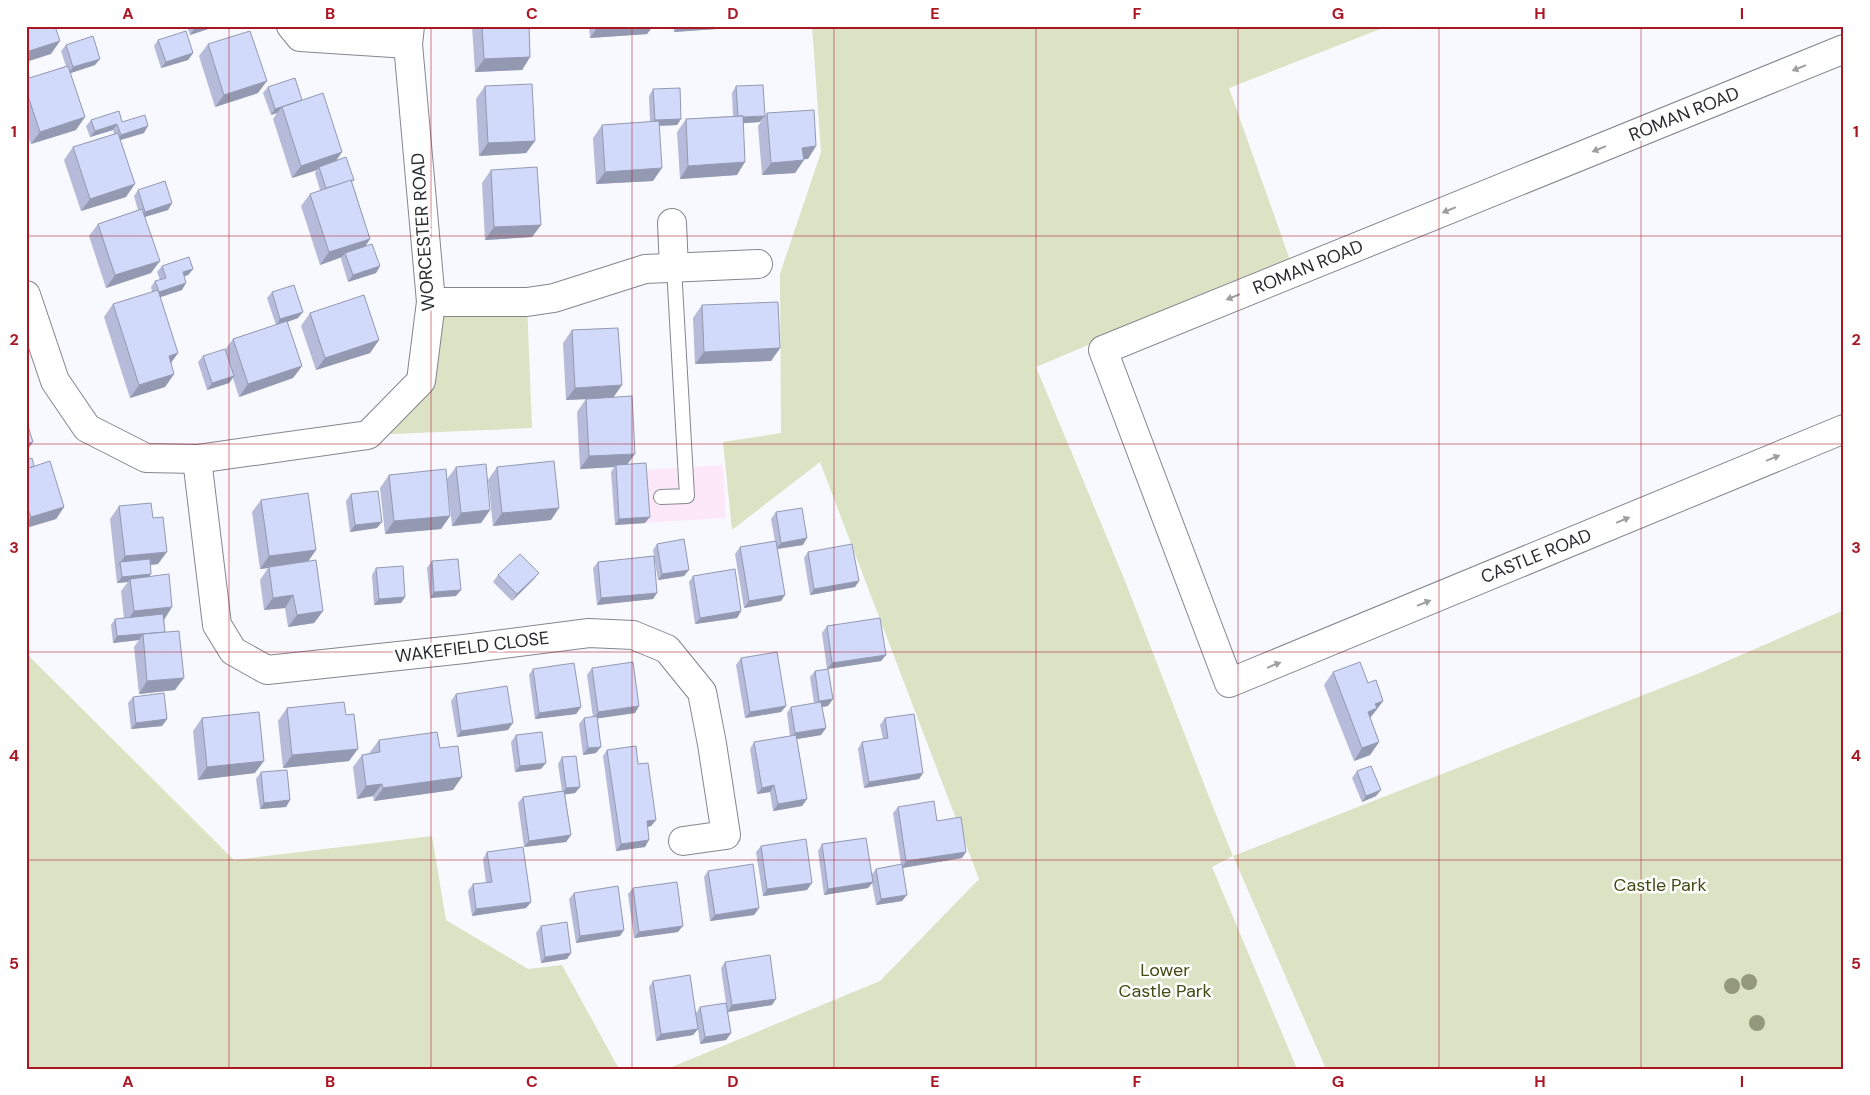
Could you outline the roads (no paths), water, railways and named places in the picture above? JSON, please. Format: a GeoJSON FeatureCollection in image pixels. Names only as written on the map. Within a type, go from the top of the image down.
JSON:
{"type":"FeatureCollection","features":[{"type":"Feature","properties":{"kind":"street","name":"WORCESTER ROAD"},"geometry":{"type":"LineString","coordinates":[[26,295],[55,381],[87,428],[146,458],[197,459],[368,435],[421,381],[431,302],[409,35],[300,37],[291,26]]}},
{"type":"Feature","properties":{"kind":"street","name":"ROMAN ROAD"},"geometry":{"type":"LineString","coordinates":[[1229,683],[1103,350],[1844,50]]}},
{"type":"Feature","properties":{"kind":"street"},"geometry":{"type":"LineString","coordinates":[[672,223],[674,268]]}},
{"type":"Feature","properties":{"kind":"street"},"geometry":{"type":"LineString","coordinates":[[431,302],[527,302],[554,298],[645,270],[758,264]]}},
{"type":"Feature","properties":{"kind":"street","name":"CASTLE ROAD"},"geometry":{"type":"LineString","coordinates":[[1229,683],[1844,429]]}},
{"type":"Feature","properties":{"kind":"street","name":"WAKEFIELD CLOSE"},"geometry":{"type":"LineString","coordinates":[[197,459],[217,626],[233,651],[267,670],[589,633],[633,635],[667,649],[702,692],[726,835],[683,841]]}},
{"type":"Feature","properties":{"kind":"lane"},"geometry":{"type":"LineString","coordinates":[[660,497],[686,496],[674,268]]}},
{"type":"Feature","properties":{"kind":"park label","name":"Castle Park"},"geometry":{"type":"Point","coordinates":[1660,885]}},
{"type":"Feature","properties":{"kind":"park label","name":"Lower Castle Park"},"geometry":{"type":"Point","coordinates":[1165,980]}}]}
